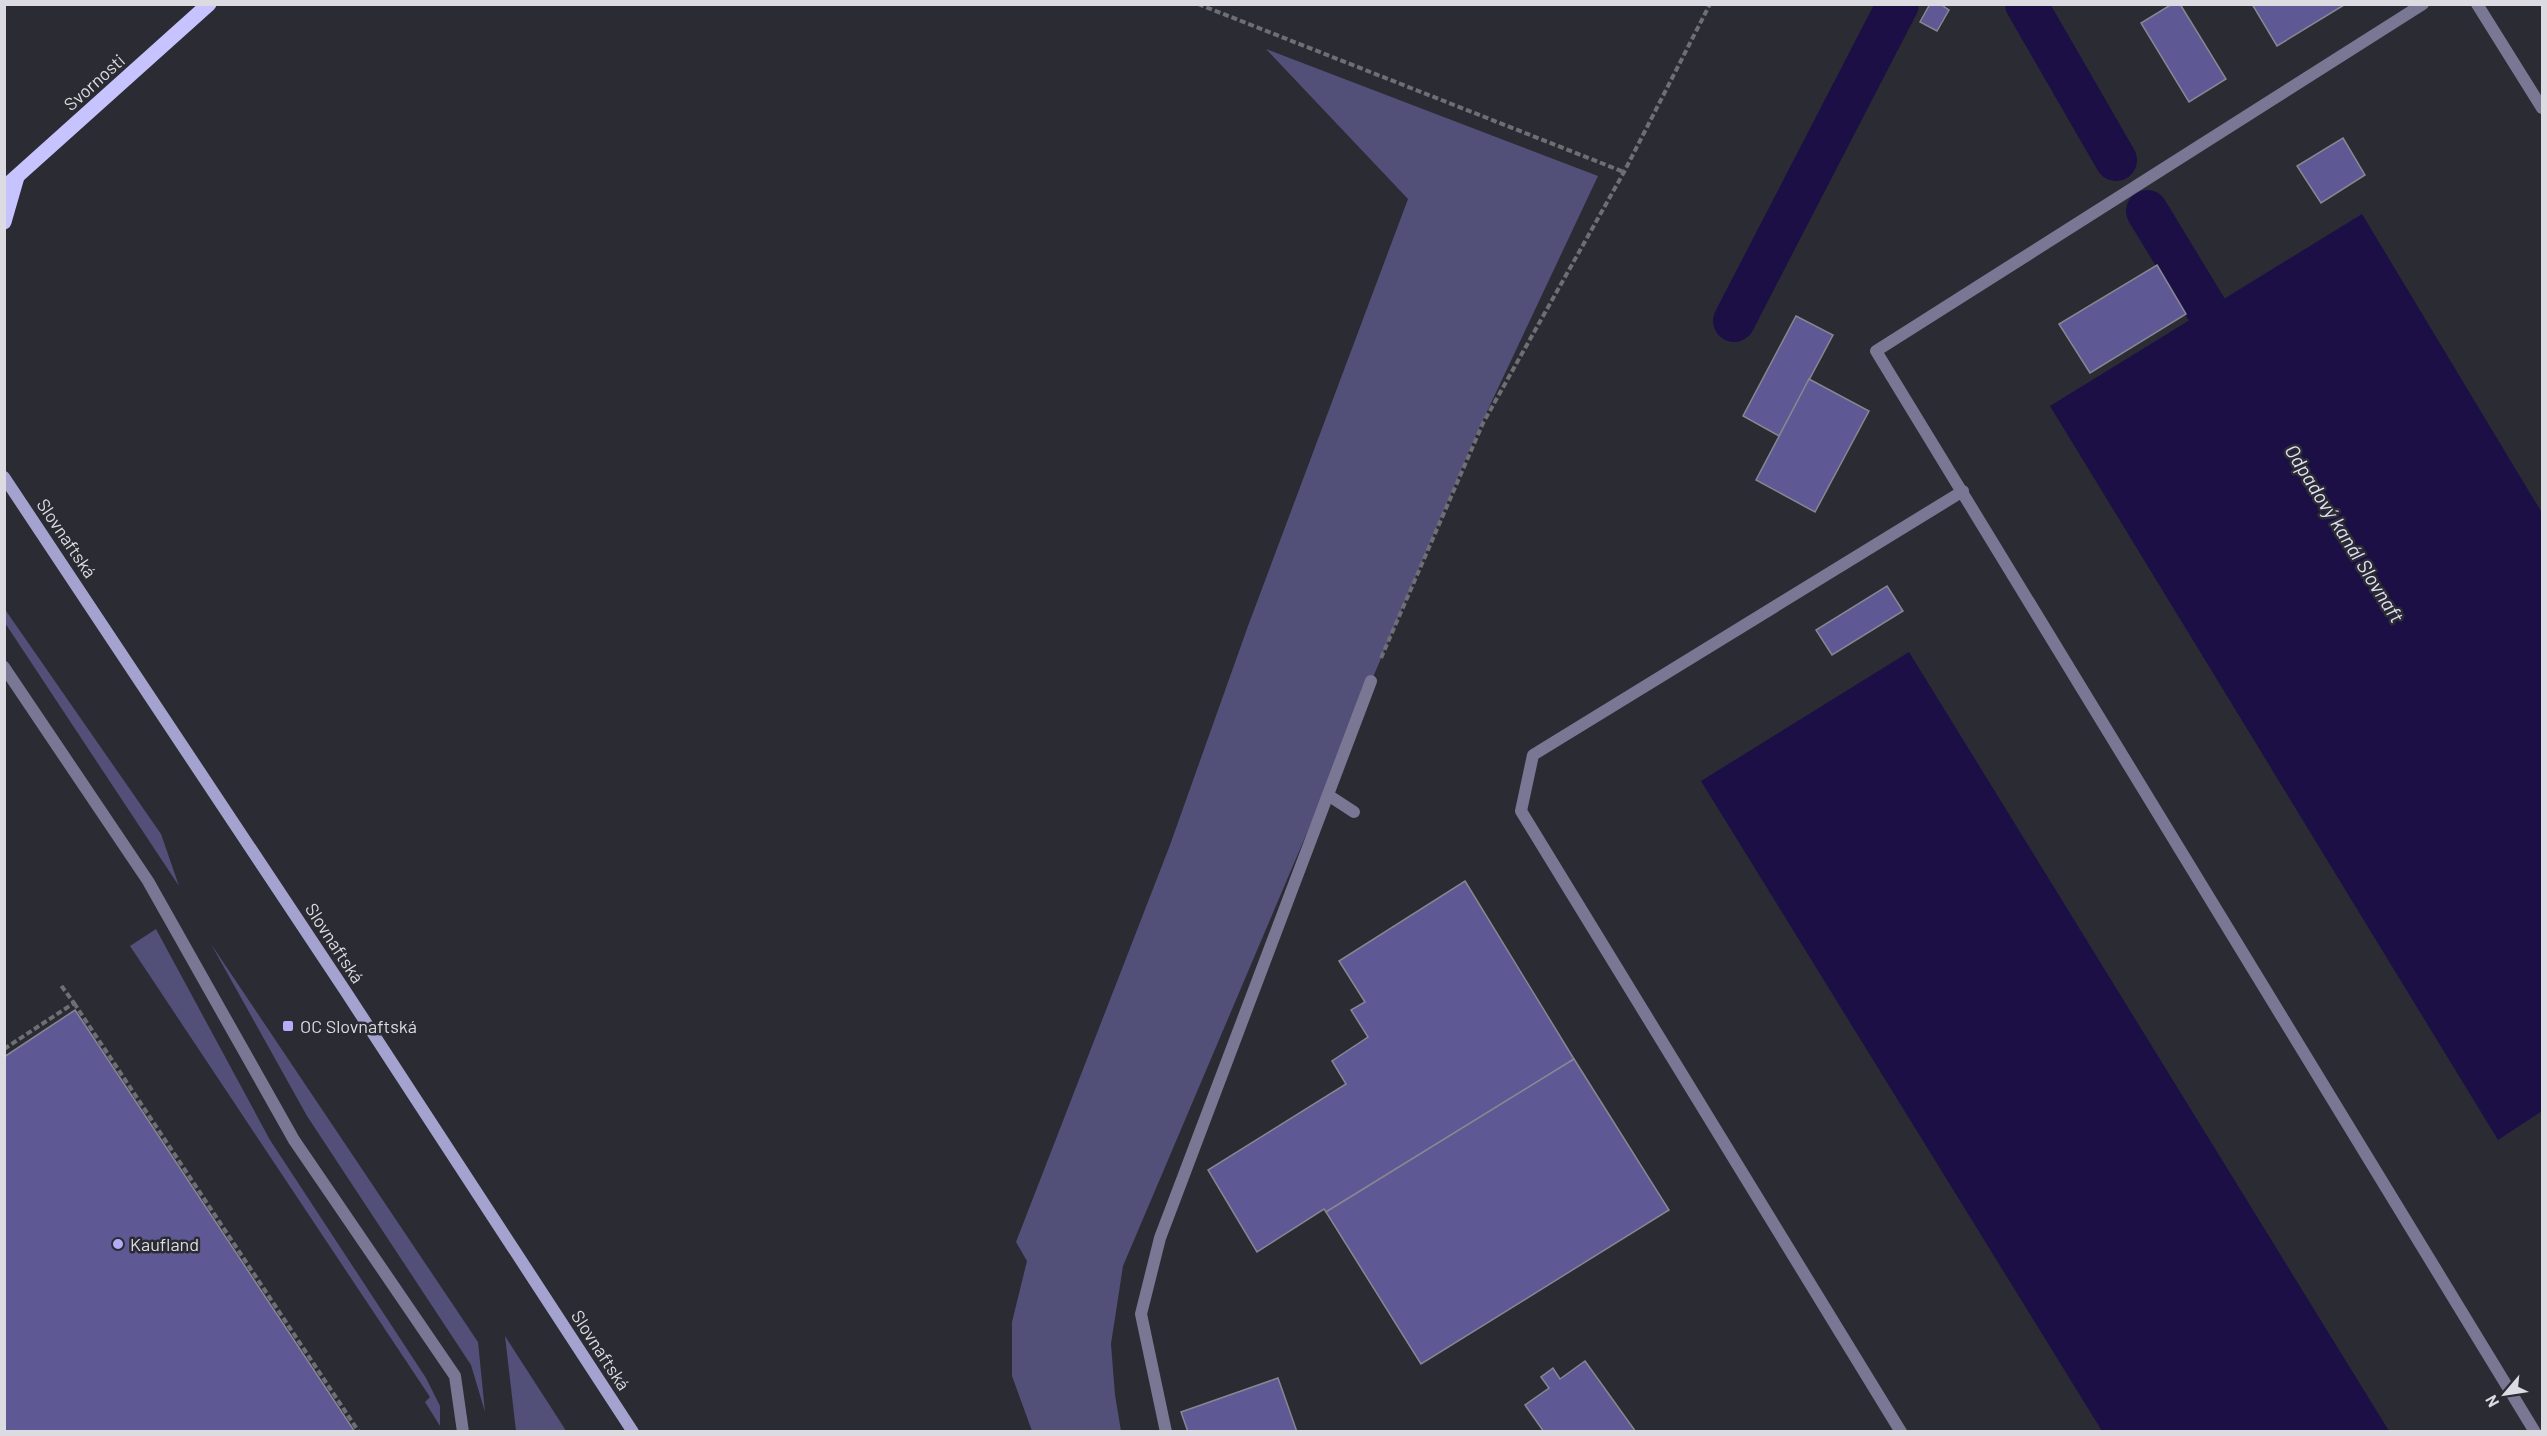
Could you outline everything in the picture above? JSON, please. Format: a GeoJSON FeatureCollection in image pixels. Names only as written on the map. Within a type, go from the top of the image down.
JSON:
{"type":"FeatureCollection","features":[{"type":"Feature","properties":{"kind":"main road","name":"Svornosti"},"geometry":{"type":"LineString","coordinates":[[4,188],[11,176],[209,4]]}},
{"type":"Feature","properties":{"kind":"main road"},"geometry":{"type":"LineString","coordinates":[[4,222],[11,176]]}},
{"type":"Feature","properties":{"kind":"main road","name":"Slovnaftská"},"geometry":{"type":"LineString","coordinates":[[4,477],[633,1431]]}},
{"type":"Feature","properties":{"kind":"lane"},"geometry":{"type":"LineString","coordinates":[[2423,4],[1876,351],[2536,1431],[2542,1429]]}},
{"type":"Feature","properties":{"kind":"lane"},"geometry":{"type":"LineString","coordinates":[[2477,4],[2542,108]]}},
{"type":"Feature","properties":{"kind":"lane"},"geometry":{"type":"LineString","coordinates":[[1902,1431],[1521,811],[1533,755],[1963,491]]}},
{"type":"Feature","properties":{"kind":"lane"},"geometry":{"type":"LineString","coordinates":[[4,666],[148,881],[294,1140],[455,1376],[463,1431]]}},
{"type":"Feature","properties":{"kind":"lane"},"geometry":{"type":"LineString","coordinates":[[1166,1431],[1141,1314],[1160,1238],[1371,681]]}},
{"type":"Feature","properties":{"kind":"lane"},"geometry":{"type":"LineString","coordinates":[[1328,795],[1354,812]]}},
{"type":"Feature","properties":{"kind":"path"},"geometry":{"type":"LineString","coordinates":[[1198,4],[1624,172]]}},
{"type":"Feature","properties":{"kind":"path"},"geometry":{"type":"LineString","coordinates":[[1371,681],[1483,423],[1624,172],[1710,4]]}},
{"type":"Feature","properties":{"kind":"path"},"geometry":{"type":"LineString","coordinates":[[60,984],[359,1431]]}},
{"type":"Feature","properties":{"kind":"path"},"geometry":{"type":"LineString","coordinates":[[4,1049],[74,1003]]}},
{"type":"Feature","properties":{"kind":"shaded area"},"geometry":{"type":"Polygon","coordinates":[[[1266,49],[1598,176],[1475,437],[1123,1266],[1111,1344],[1115,1395],[1121,1431],[1032,1431],[1012,1376],[1012,1322],[1027,1261],[1016,1242],[1170,845],[1248,626],[1408,199],[1266,49]]]}},
{"type":"Feature","properties":{"kind":"shaded area"},"geometry":{"type":"Polygon","coordinates":[[[4,608],[161,834],[179,886],[5,623],[4,608]]]}},
{"type":"Feature","properties":{"kind":"shaded area"},"geometry":{"type":"Polygon","coordinates":[[[156,929],[270,1140],[426,1378],[440,1406],[440,1426],[425,1402],[430,1397],[130,946],[156,929]]]}},
{"type":"Feature","properties":{"kind":"shaded area"},"geometry":{"type":"Polygon","coordinates":[[[211,944],[478,1342],[485,1412],[471,1365],[307,1116],[211,944]]]}},
{"type":"Feature","properties":{"kind":"shaded area"},"geometry":{"type":"Polygon","coordinates":[[[505,1336],[563,1426],[566,1431],[516,1431],[505,1336]]]}},
{"type":"Feature","properties":{"kind":"water"},"geometry":{"type":"Polygon","coordinates":[[[2362,214],[2542,513],[2542,1111],[2498,1140],[2050,406],[2362,214]]]}},
{"type":"Feature","properties":{"kind":"water"},"geometry":{"type":"Polygon","coordinates":[[[1909,652],[2389,1431],[2102,1431],[1701,781],[1909,652]]]}},
{"type":"Feature","properties":{"kind":"building"},"geometry":{"type":"Polygon","coordinates":[[[1930,4],[1940,4],[1949,10],[1937,31],[1920,22],[1930,4]]]}},
{"type":"Feature","properties":{"kind":"building"},"geometry":{"type":"Polygon","coordinates":[[[2172,4],[2180,4],[2226,79],[2189,102],[2141,23],[2172,4]]]}},
{"type":"Feature","properties":{"kind":"building"},"geometry":{"type":"Polygon","coordinates":[[[2252,4],[2344,4],[2344,5],[2277,46],[2252,4]]]}},
{"type":"Feature","properties":{"kind":"building"},"geometry":{"type":"Polygon","coordinates":[[[2343,138],[2365,175],[2321,203],[2297,166],[2343,138]]]}},
{"type":"Feature","properties":{"kind":"building"},"geometry":{"type":"Polygon","coordinates":[[[2157,265],[2186,314],[2090,373],[2059,324],[2157,265]]]}},
{"type":"Feature","properties":{"kind":"building"},"geometry":{"type":"Polygon","coordinates":[[[1796,316],[1833,335],[1779,436],[1743,416],[1796,316]]]}},
{"type":"Feature","properties":{"kind":"building"},"geometry":{"type":"Polygon","coordinates":[[[1809,379],[1869,411],[1815,512],[1756,480],[1809,379]]]}},
{"type":"Feature","properties":{"kind":"building"},"geometry":{"type":"Polygon","coordinates":[[[1887,586],[1903,611],[1832,655],[1816,630],[1887,586]]]}},
{"type":"Feature","properties":{"kind":"building"},"geometry":{"type":"Polygon","coordinates":[[[1465,881],[1574,1059],[1326,1212],[1324,1209],[1257,1252],[1208,1170],[1346,1084],[1332,1061],[1368,1037],[1351,1010],[1365,1002],[1339,961],[1465,881]]]}},
{"type":"Feature","properties":{"kind":"building","name":"Kaufland"},"geometry":{"type":"Polygon","coordinates":[[[75,1010],[355,1432],[4,1432],[4,1057],[75,1010]]]}},
{"type":"Feature","properties":{"kind":"building"},"geometry":{"type":"Polygon","coordinates":[[[1574,1059],[1669,1210],[1421,1364],[1326,1212],[1574,1059]]]}},
{"type":"Feature","properties":{"kind":"building"},"geometry":{"type":"Polygon","coordinates":[[[1585,1361],[1636,1432],[1544,1432],[1525,1405],[1549,1388],[1541,1377],[1553,1368],[1560,1379],[1585,1361]]]}},
{"type":"Feature","properties":{"kind":"building"},"geometry":{"type":"Polygon","coordinates":[[[1278,1378],[1297,1432],[1188,1432],[1181,1412],[1278,1378]]]}},
{"type":"Feature","properties":{"kind":"waterway"},"geometry":{"type":"LineString","coordinates":[[1734,321],[1898,4]]}},
{"type":"Feature","properties":{"kind":"waterway","name":"Odpadový kanál Slovnaft"},"geometry":{"type":"LineString","coordinates":[[2026,4],[2116,160]]}},
{"type":"Feature","properties":{"kind":"waterway","name":"Odpadový kanál Slovnaft"},"geometry":{"type":"LineString","coordinates":[[2147,211],[2235,356]]}},
{"type":"Feature","properties":{"kind":"place","name":"OC Slovnaftská"},"geometry":{"type":"Point","coordinates":[288,1026]}},
{"type":"Feature","properties":{"kind":"place","name":"Kaufland"},"geometry":{"type":"Point","coordinates":[118,1244]}}]}
